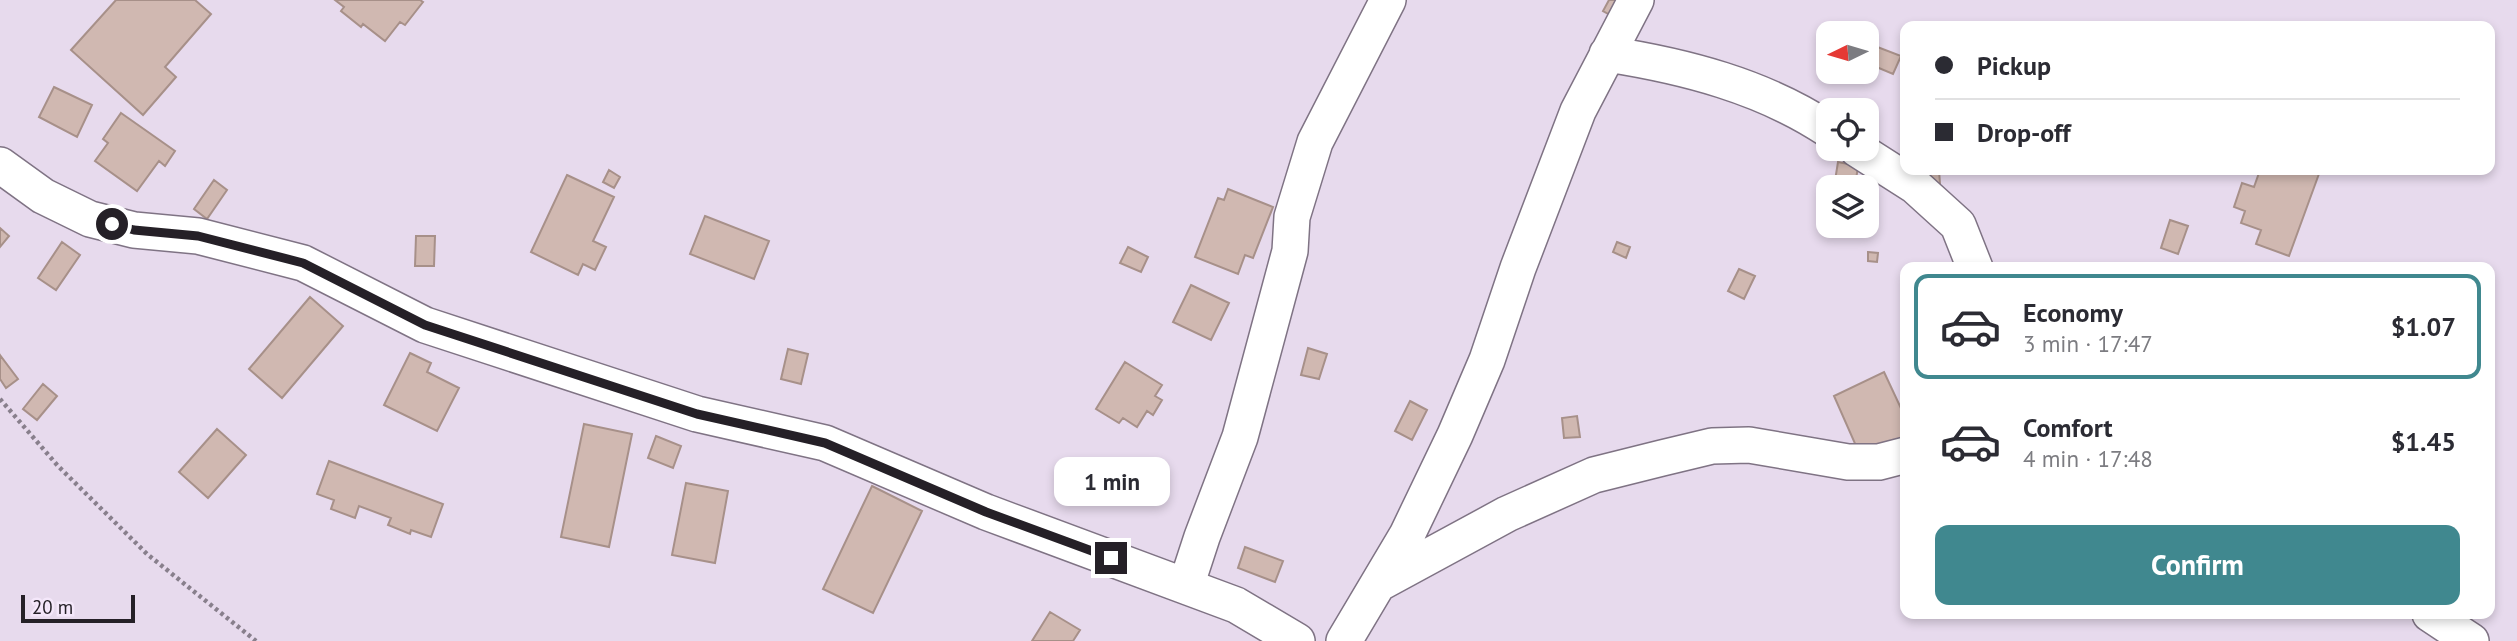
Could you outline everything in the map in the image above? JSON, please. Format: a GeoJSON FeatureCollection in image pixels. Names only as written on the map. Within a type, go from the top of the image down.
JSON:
{"type":"FeatureCollection","features":[{"type":"Feature","properties":{"kind":"street"},"geometry":{"type":"LineString","coordinates":[[1186,586],[1240,437],[1290,251],[1292,216],[1315,142],[1388,0]]}},
{"type":"Feature","properties":{"kind":"street"},"geometry":{"type":"LineString","coordinates":[[1344,641],[1407,535],[1487,360],[1518,268],[1578,111],[1636,0]]}},
{"type":"Feature","properties":{"kind":"street"},"geometry":{"type":"LineString","coordinates":[[1606,54],[1653,61],[1737,85],[1767,96],[1816,123]]}},
{"type":"Feature","properties":{"kind":"street"},"geometry":{"type":"LineString","coordinates":[[1875,161],[1915,187],[1958,225],[1973,262]]}},
{"type":"Feature","properties":{"kind":"street"},"geometry":{"type":"LineString","coordinates":[[0,165],[43,196],[90,219],[134,230],[198,236],[303,263],[425,325],[697,414],[825,443],[986,512],[1236,605],[1297,641]]}},
{"type":"Feature","properties":{"kind":"street"},"geometry":{"type":"LineString","coordinates":[[1378,584],[1532,503],[1594,475],[1662,458],[1712,446],[1749,445],[1848,462],[1879,462],[1900,457]]}},
{"type":"Feature","properties":{"kind":"street"},"geometry":{"type":"LineString","coordinates":[[2438,619],[2471,641]]}},
{"type":"Feature","properties":{"kind":"path"},"geometry":{"type":"LineString","coordinates":[[0,399],[58,466],[147,554],[256,641]]}},
{"type":"Feature","properties":{"kind":"path"},"geometry":{"type":"LineString","coordinates":[[243,641],[247,635]]}},
{"type":"Feature","properties":{"kind":"building"},"geometry":{"type":"Polygon","coordinates":[[[116,0],[195,0],[211,14],[165,67],[176,77],[143,115],[71,50],[116,0]]]}},
{"type":"Feature","properties":{"kind":"building"},"geometry":{"type":"Polygon","coordinates":[[[335,0],[423,2],[405,25],[400,22],[385,41],[341,11],[344,7],[335,0]]]}},
{"type":"Feature","properties":{"kind":"building"},"geometry":{"type":"Polygon","coordinates":[[[1609,0],[1632,0],[1621,21],[1603,11],[1609,0]]]}},
{"type":"Feature","properties":{"kind":"building"},"geometry":{"type":"Polygon","coordinates":[[[1880,48],[1900,56],[1893,74],[1880,68],[1880,48]]]}},
{"type":"Feature","properties":{"kind":"building"},"geometry":{"type":"Polygon","coordinates":[[[54,87],[92,105],[77,137],[39,117],[54,87]]]}},
{"type":"Feature","properties":{"kind":"building"},"geometry":{"type":"Polygon","coordinates":[[[121,113],[175,151],[165,166],[159,161],[137,191],[95,161],[108,143],[103,139],[121,113]]]}},
{"type":"Feature","properties":{"kind":"building"},"geometry":{"type":"Polygon","coordinates":[[[1838,162],[1858,166],[1857,175],[1836,175],[1838,162]]]}},
{"type":"Feature","properties":{"kind":"building"},"geometry":{"type":"Polygon","coordinates":[[[609,170],[620,177],[614,188],[603,182],[609,170]]]}},
{"type":"Feature","properties":{"kind":"building"},"geometry":{"type":"Polygon","coordinates":[[[567,175],[614,197],[593,241],[606,247],[595,270],[583,264],[578,275],[531,252],[567,175]]]}},
{"type":"Feature","properties":{"kind":"building"},"geometry":{"type":"Polygon","coordinates":[[[1928,175],[1939,175],[1940,184],[1929,185],[1928,175]]]}},
{"type":"Feature","properties":{"kind":"building"},"geometry":{"type":"Polygon","coordinates":[[[2258,175],[2319,175],[2289,256],[2256,244],[2261,230],[2241,223],[2245,211],[2234,207],[2242,183],[2254,187],[2258,175]]]}},
{"type":"Feature","properties":{"kind":"building"},"geometry":{"type":"Polygon","coordinates":[[[214,180],[227,190],[207,219],[194,209],[214,180]]]}},
{"type":"Feature","properties":{"kind":"building"},"geometry":{"type":"Polygon","coordinates":[[[1228,189],[1273,207],[1253,258],[1245,255],[1238,274],[1195,257],[1218,198],[1224,200],[1228,189]]]}},
{"type":"Feature","properties":{"kind":"building"},"geometry":{"type":"Polygon","coordinates":[[[705,216],[769,241],[754,279],[690,254],[705,216]]]}},
{"type":"Feature","properties":{"kind":"building"},"geometry":{"type":"Polygon","coordinates":[[[2170,220],[2188,226],[2178,254],[2161,248],[2170,220]]]}},
{"type":"Feature","properties":{"kind":"building"},"geometry":{"type":"Polygon","coordinates":[[[0,228],[9,236],[0,247],[0,228]]]}},
{"type":"Feature","properties":{"kind":"building"},"geometry":{"type":"Polygon","coordinates":[[[416,236],[435,236],[434,266],[415,266],[416,236]]]}},
{"type":"Feature","properties":{"kind":"building"},"geometry":{"type":"Polygon","coordinates":[[[62,242],[80,255],[56,290],[38,278],[62,242]]]}},
{"type":"Feature","properties":{"kind":"building"},"geometry":{"type":"Polygon","coordinates":[[[1617,242],[1630,247],[1626,258],[1613,252],[1617,242]]]}},
{"type":"Feature","properties":{"kind":"building"},"geometry":{"type":"Polygon","coordinates":[[[1128,247],[1148,257],[1141,272],[1120,263],[1128,247]]]}},
{"type":"Feature","properties":{"kind":"building"},"geometry":{"type":"Polygon","coordinates":[[[1868,252],[1878,253],[1877,262],[1868,261],[1868,252]]]}},
{"type":"Feature","properties":{"kind":"building"},"geometry":{"type":"Polygon","coordinates":[[[1739,269],[1755,276],[1744,299],[1728,291],[1739,269]]]}},
{"type":"Feature","properties":{"kind":"building"},"geometry":{"type":"Polygon","coordinates":[[[1191,285],[1229,303],[1211,340],[1173,322],[1191,285]]]}},
{"type":"Feature","properties":{"kind":"building"},"geometry":{"type":"Polygon","coordinates":[[[310,297],[343,326],[282,398],[249,369],[310,297]]]}},
{"type":"Feature","properties":{"kind":"building"},"geometry":{"type":"Polygon","coordinates":[[[1308,348],[1327,354],[1319,379],[1301,375],[1308,348]]]}},
{"type":"Feature","properties":{"kind":"building"},"geometry":{"type":"Polygon","coordinates":[[[788,349],[808,354],[801,384],[781,379],[788,349]]]}},
{"type":"Feature","properties":{"kind":"building"},"geometry":{"type":"Polygon","coordinates":[[[410,353],[431,363],[427,372],[459,388],[437,431],[384,405],[410,353]]]}},
{"type":"Feature","properties":{"kind":"building"},"geometry":{"type":"Polygon","coordinates":[[[0,355],[18,379],[6,388],[0,379],[0,355]]]}},
{"type":"Feature","properties":{"kind":"building"},"geometry":{"type":"Polygon","coordinates":[[[1125,362],[1162,385],[1155,396],[1162,400],[1153,415],[1147,411],[1137,427],[1123,418],[1119,423],[1096,409],[1125,362]]]}},
{"type":"Feature","properties":{"kind":"building"},"geometry":{"type":"Polygon","coordinates":[[[1884,372],[1900,406],[1900,448],[1864,464],[1834,396],[1884,372]]]}},
{"type":"Feature","properties":{"kind":"building"},"geometry":{"type":"Polygon","coordinates":[[[43,384],[57,396],[37,420],[23,409],[43,384]]]}},
{"type":"Feature","properties":{"kind":"building"},"geometry":{"type":"Polygon","coordinates":[[[1410,401],[1427,410],[1412,440],[1395,431],[1410,401]]]}},
{"type":"Feature","properties":{"kind":"building"},"geometry":{"type":"Polygon","coordinates":[[[1577,416],[1580,437],[1564,438],[1562,418],[1577,416]]]}},
{"type":"Feature","properties":{"kind":"building"},"geometry":{"type":"Polygon","coordinates":[[[584,424],[632,434],[609,547],[561,537],[584,424]]]}},
{"type":"Feature","properties":{"kind":"building"},"geometry":{"type":"Polygon","coordinates":[[[217,429],[246,455],[208,498],[179,472],[217,429]]]}},
{"type":"Feature","properties":{"kind":"building"},"geometry":{"type":"Polygon","coordinates":[[[656,436],[681,446],[673,468],[648,458],[656,436]]]}},
{"type":"Feature","properties":{"kind":"building"},"geometry":{"type":"Polygon","coordinates":[[[329,461],[443,504],[431,537],[411,530],[410,534],[388,525],[391,518],[359,506],[355,518],[331,509],[334,500],[317,494],[329,461]]]}},
{"type":"Feature","properties":{"kind":"building"},"geometry":{"type":"Polygon","coordinates":[[[686,483],[728,491],[715,563],[672,555],[686,483]]]}},
{"type":"Feature","properties":{"kind":"building"},"geometry":{"type":"Polygon","coordinates":[[[872,486],[922,511],[873,613],[823,589],[872,486]]]}},
{"type":"Feature","properties":{"kind":"building"},"geometry":{"type":"Polygon","coordinates":[[[1245,547],[1283,561],[1275,582],[1238,568],[1245,547]]]}},
{"type":"Feature","properties":{"kind":"building"},"geometry":{"type":"Polygon","coordinates":[[[1050,612],[1080,630],[1073,641],[1032,641],[1050,612]]]}},
{"type":"Feature","properties":{"kind":"route"},"geometry":{"type":"LineString","coordinates":[[112,224],[134,230],[198,236],[303,263],[425,325],[697,414],[825,443],[986,512],[1111,558]]}}]}
